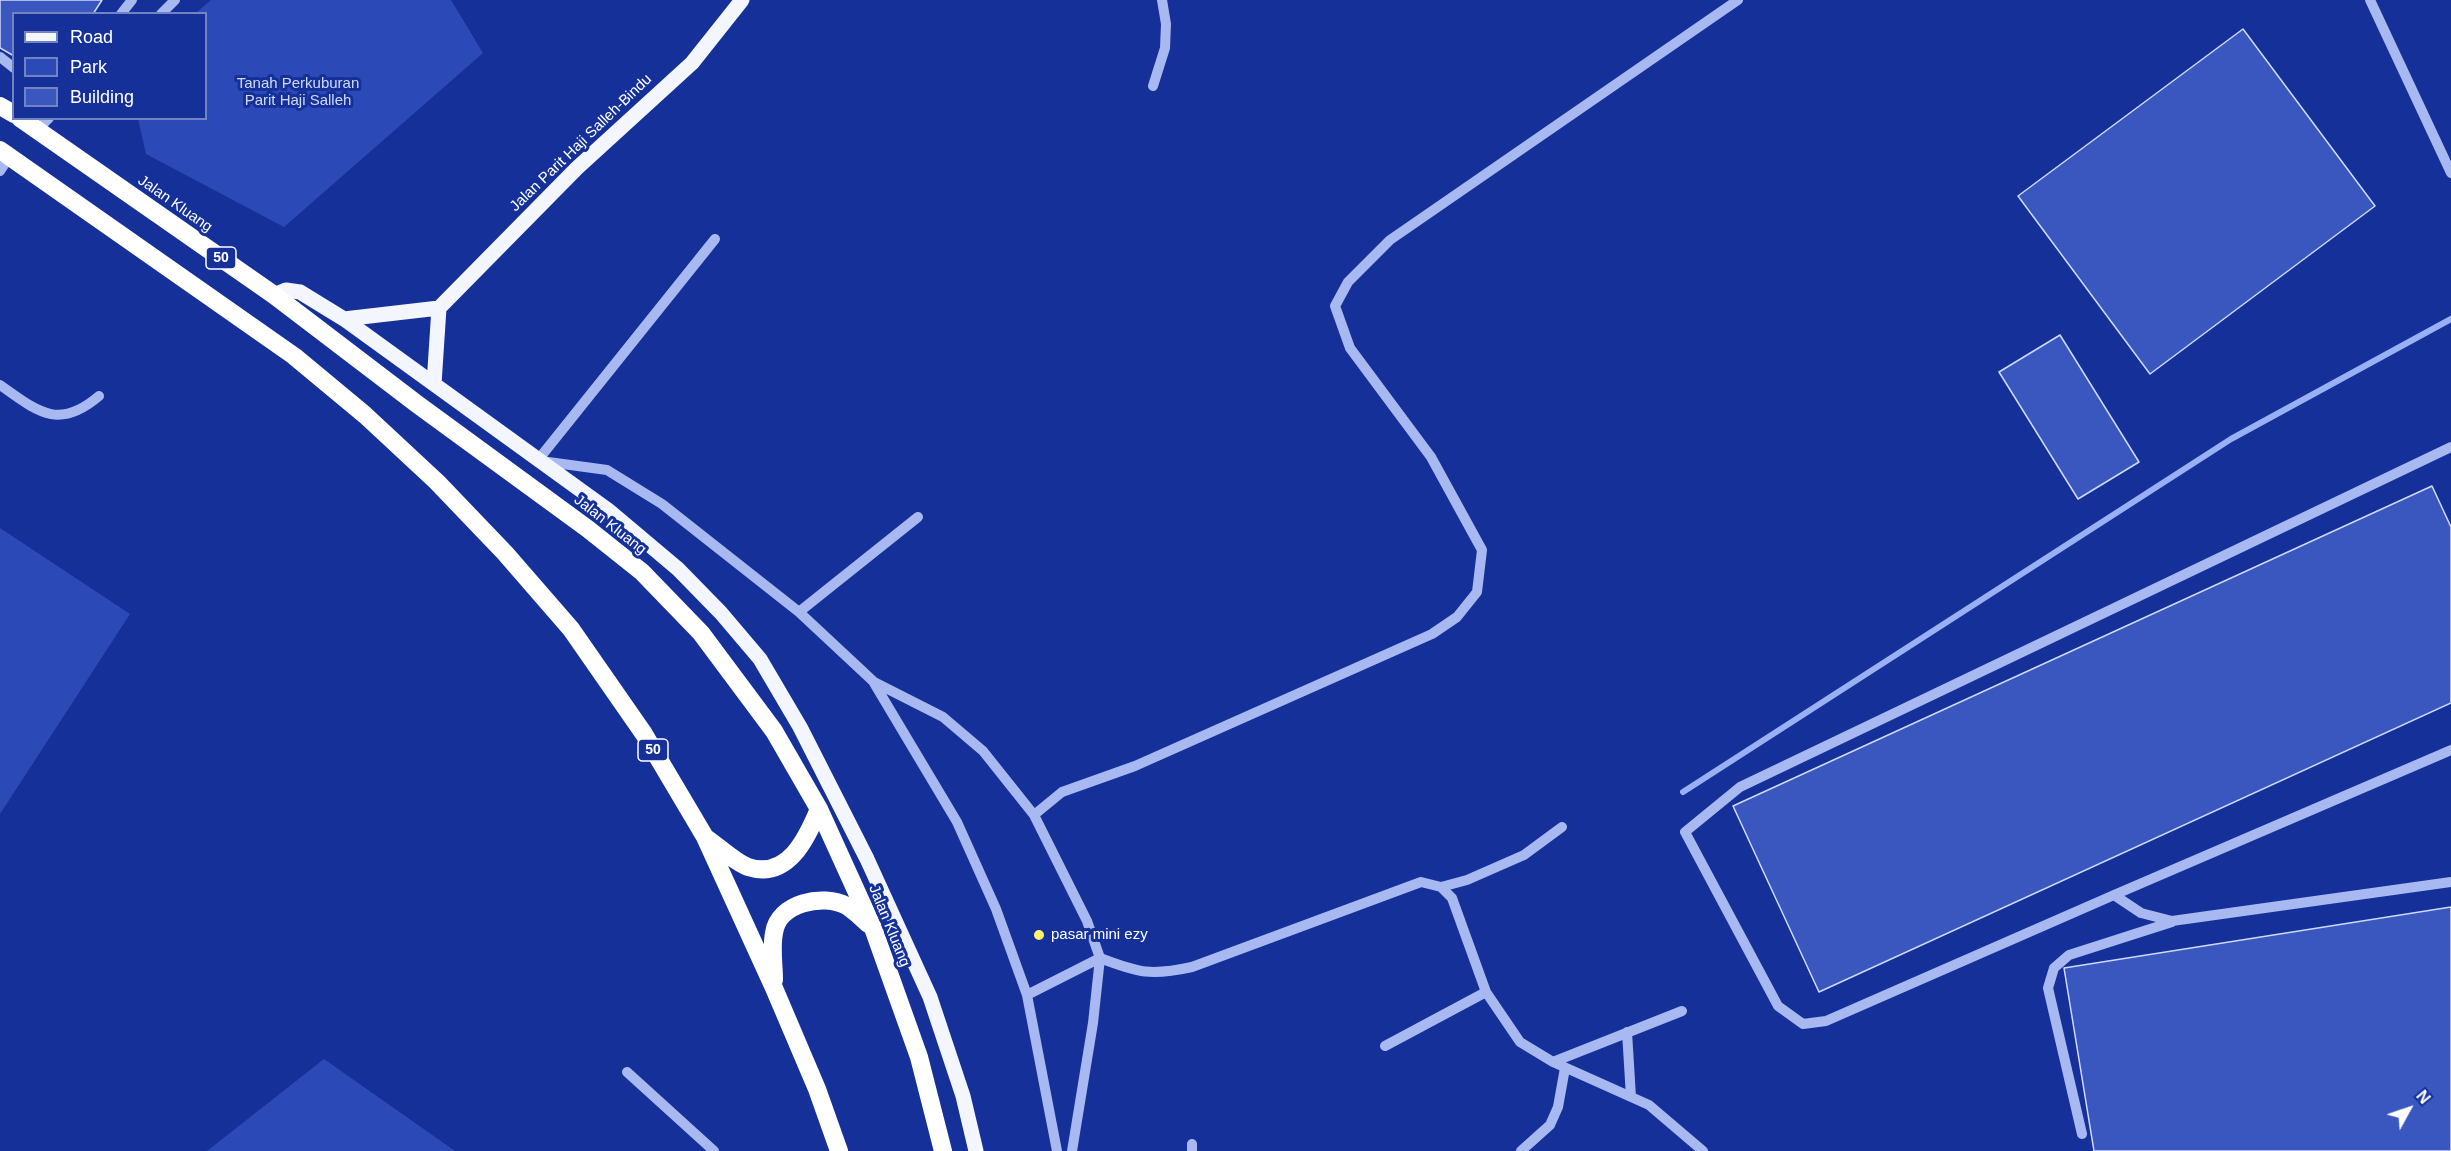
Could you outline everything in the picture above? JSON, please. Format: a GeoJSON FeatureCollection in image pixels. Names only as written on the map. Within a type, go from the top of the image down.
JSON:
{"type":"FeatureCollection","features":[{"type":"Feature","properties":{"kind":"highway","name":"Jalan Kluang"},"geometry":{"type":"LineString","coordinates":[[28,120],[43,124],[588,529],[642,572],[701,633],[774,731],[819,809],[873,928],[920,1057],[943,1151]]}},
{"type":"Feature","properties":{"kind":"highway","name":"50"},"geometry":{"type":"LineString","coordinates":[[3,159],[294,356],[366,415],[437,482],[505,553],[571,629],[644,734],[705,837],[774,988],[817,1089],[839,1151]]}},
{"type":"Feature","properties":{"kind":"highway"},"geometry":{"type":"LineString","coordinates":[[705,837],[748,867],[770,869],[791,858],[807,837],[819,809]]}},
{"type":"Feature","properties":{"kind":"highway"},"geometry":{"type":"LineString","coordinates":[[774,988],[774,932],[785,912],[802,903],[826,900],[846,906],[873,928]]}},
{"type":"Feature","properties":{"kind":"main road","name":"Jalan Parit Haji Salleh-Bindu"},"geometry":{"type":"LineString","coordinates":[[439,308],[577,168],[692,63],[742,0]]}},
{"type":"Feature","properties":{"kind":"main road"},"geometry":{"type":"LineString","coordinates":[[274,295],[286,290],[300,292],[344,319],[608,510],[678,570],[722,614],[760,659],[800,727],[867,859],[930,997],[963,1096],[976,1151]]}},
{"type":"Feature","properties":{"kind":"main road"},"geometry":{"type":"LineString","coordinates":[[344,319],[439,308],[434,384]]}},
{"type":"Feature","properties":{"kind":"street"},"geometry":{"type":"LineString","coordinates":[[163,12],[176,0]]}},
{"type":"Feature","properties":{"kind":"street"},"geometry":{"type":"LineString","coordinates":[[1153,86],[1166,48],[1166,24],[1162,0]]}},
{"type":"Feature","properties":{"kind":"street"},"geometry":{"type":"LineString","coordinates":[[1034,815],[1062,792],[1135,766],[1432,634],[1457,617],[1477,592],[1482,550],[1431,457],[1350,348],[1335,306],[1348,282],[1390,240],[1738,0]]}},
{"type":"Feature","properties":{"kind":"street"},"geometry":{"type":"LineString","coordinates":[[2370,0],[2451,173]]}},
{"type":"Feature","properties":{"kind":"street"},"geometry":{"type":"LineString","coordinates":[[0,57],[12,66]]}},
{"type":"Feature","properties":{"kind":"street"},"geometry":{"type":"LineString","coordinates":[[538,460],[715,239]]}},
{"type":"Feature","properties":{"kind":"street"},"geometry":{"type":"LineString","coordinates":[[0,385],[37,411],[48,414],[69,414],[84,409],[99,396]]}},
{"type":"Feature","properties":{"kind":"street"},"geometry":{"type":"LineString","coordinates":[[2451,447],[1740,787],[1686,832],[1778,1006],[1803,1024],[1826,1021],[2114,894],[2451,750]]}},
{"type":"Feature","properties":{"kind":"street"},"geometry":{"type":"LineString","coordinates":[[538,460],[607,470],[662,504],[799,612],[874,682],[943,717],[983,751],[1034,815],[1087,921],[1100,958],[1093,1023],[1072,1151]]}},
{"type":"Feature","properties":{"kind":"street"},"geometry":{"type":"LineString","coordinates":[[799,612],[918,517]]}},
{"type":"Feature","properties":{"kind":"street"},"geometry":{"type":"LineString","coordinates":[[874,682],[957,822],[996,909],[1027,995],[1057,1151]]}},
{"type":"Feature","properties":{"kind":"street"},"geometry":{"type":"LineString","coordinates":[[1027,995],[1100,958],[1132,970],[1161,974],[1192,967],[1421,882],[1441,887],[1467,880],[1524,855],[1562,827]]}},
{"type":"Feature","properties":{"kind":"street"},"geometry":{"type":"LineString","coordinates":[[2082,1134],[2048,988],[2054,968],[2069,955],[2172,921],[2451,882]]}},
{"type":"Feature","properties":{"kind":"street"},"geometry":{"type":"LineString","coordinates":[[1441,887],[1452,898],[1486,993],[1520,1042],[1565,1068],[1649,1105],[1703,1151]]}},
{"type":"Feature","properties":{"kind":"street"},"geometry":{"type":"LineString","coordinates":[[2114,894],[2141,913],[2172,921]]}},
{"type":"Feature","properties":{"kind":"street"},"geometry":{"type":"LineString","coordinates":[[1384,1046],[1486,993]]}},
{"type":"Feature","properties":{"kind":"street"},"geometry":{"type":"LineString","coordinates":[[1553,1062],[1682,1011]]}},
{"type":"Feature","properties":{"kind":"street"},"geometry":{"type":"LineString","coordinates":[[1627,1032],[1631,1097]]}},
{"type":"Feature","properties":{"kind":"street"},"geometry":{"type":"LineString","coordinates":[[1521,1151],[1550,1125],[1558,1107],[1565,1068]]}},
{"type":"Feature","properties":{"kind":"street"},"geometry":{"type":"LineString","coordinates":[[627,1072],[714,1151]]}},
{"type":"Feature","properties":{"kind":"green space","name":"Tanah Perkuburan Parit Haji Salleh"},"geometry":{"type":"Polygon","coordinates":[[[211,0],[451,0],[483,53],[284,227],[146,154],[138,120],[207,120],[207,12],[197,12],[211,0]]]}},
{"type":"Feature","properties":{"kind":"green space"},"geometry":{"type":"Polygon","coordinates":[[[0,528],[130,614],[0,814],[0,528]]]}},
{"type":"Feature","properties":{"kind":"green space"},"geometry":{"type":"Polygon","coordinates":[[[324,1059],[455,1151],[207,1151],[324,1059]]]}},
{"type":"Feature","properties":{"kind":"building"},"geometry":{"type":"Polygon","coordinates":[[[0,0],[102,0],[94,12],[12,12],[12,55],[0,48],[0,0]]]}},
{"type":"Feature","properties":{"kind":"building"},"geometry":{"type":"Polygon","coordinates":[[[2243,29],[2375,206],[2150,374],[2018,196],[2243,29]]]}},
{"type":"Feature","properties":{"kind":"building"},"geometry":{"type":"Polygon","coordinates":[[[2060,335],[2139,462],[2078,499],[1999,372],[2060,335]]]}},
{"type":"Feature","properties":{"kind":"building"},"geometry":{"type":"Polygon","coordinates":[[[2432,486],[2451,527],[2451,703],[1819,992],[1733,806],[2432,486]]]}},
{"type":"Feature","properties":{"kind":"building"},"geometry":{"type":"Polygon","coordinates":[[[2451,907],[2451,1151],[2094,1151],[2064,968],[2451,907]]]}},
{"type":"Feature","properties":{"kind":"waterway"},"geometry":{"type":"LineString","coordinates":[[1683,792],[2231,439],[2451,319]]}},
{"type":"Feature","properties":{"kind":"place","name":"pasar mini ezy"},"geometry":{"type":"Point","coordinates":[1039,935]}}]}
